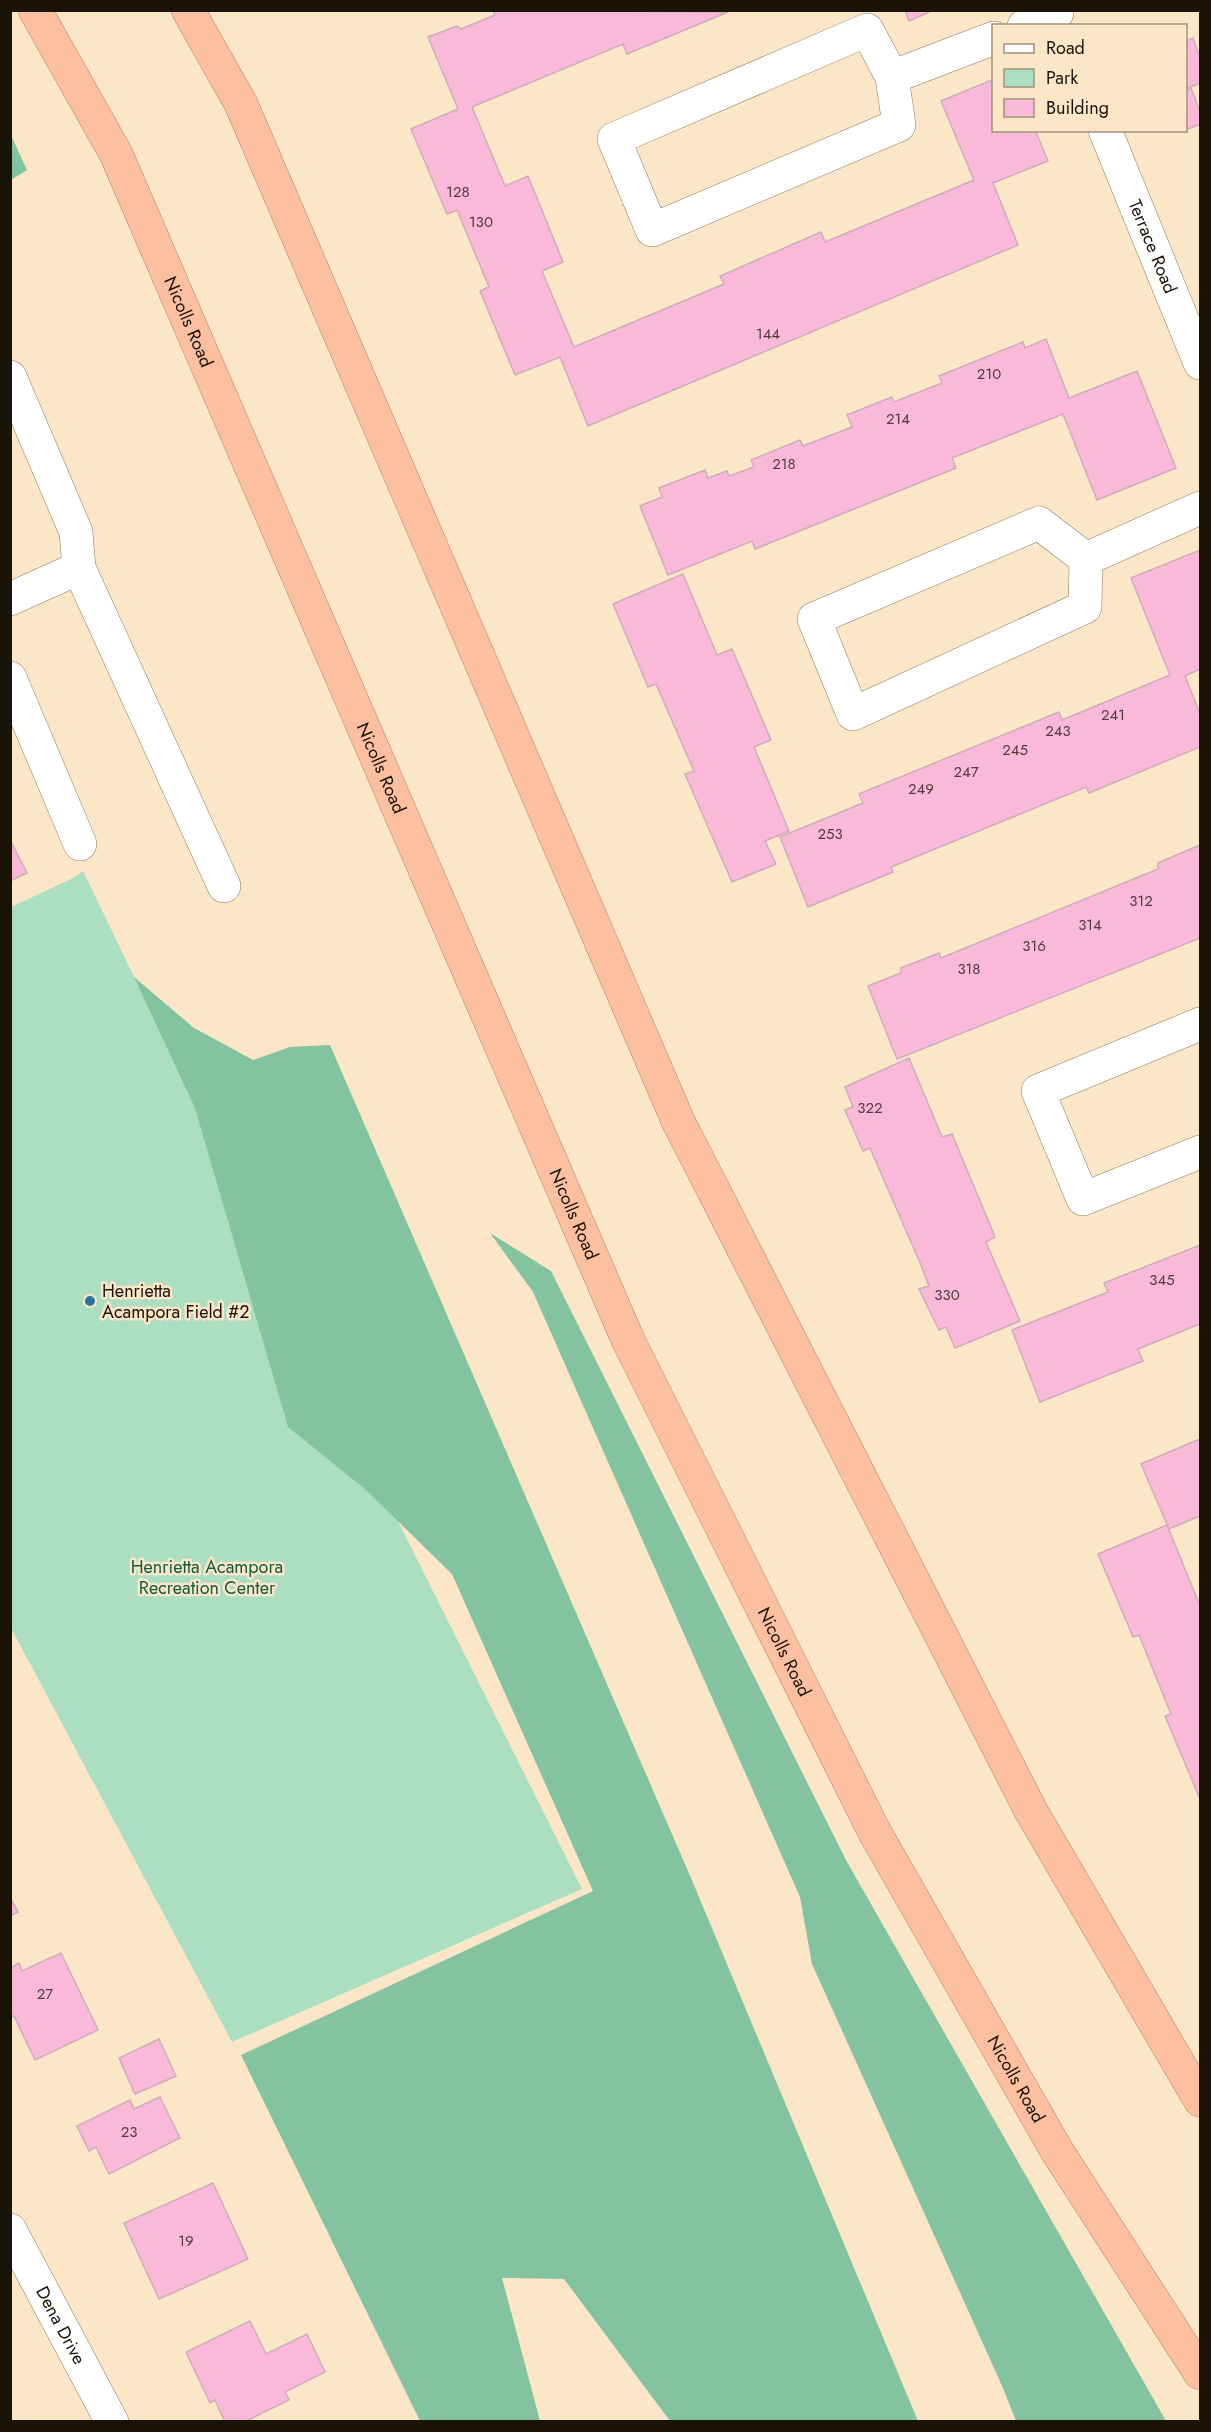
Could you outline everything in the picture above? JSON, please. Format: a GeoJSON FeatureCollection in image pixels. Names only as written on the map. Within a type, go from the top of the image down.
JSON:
{"type":"FeatureCollection","features":[{"type":"Feature","properties":{"kind":"highway","name":"Nicolls Road"},"geometry":{"type":"LineString","coordinates":[[34,10],[116,154],[628,1340],[874,1831],[1057,2151],[1200,2373]]}},
{"type":"Feature","properties":{"kind":"highway"},"geometry":{"type":"LineString","coordinates":[[188,10],[241,104],[678,1121],[1030,1811],[1200,2100]]}},
{"type":"Feature","properties":{"kind":"street"},"geometry":{"type":"LineString","coordinates":[[1031,24],[1058,16]]}},
{"type":"Feature","properties":{"kind":"street"},"geometry":{"type":"LineString","coordinates":[[867,30],[892,78],[899,125],[652,230],[614,139],[867,30]]}},
{"type":"Feature","properties":{"kind":"street"},"geometry":{"type":"LineString","coordinates":[[892,78],[992,38]]}},
{"type":"Feature","properties":{"kind":"street","name":"Terrace Road"},"geometry":{"type":"LineString","coordinates":[[1106,132],[1200,363]]}},
{"type":"Feature","properties":{"kind":"street"},"geometry":{"type":"LineString","coordinates":[[10,376],[76,532],[79,568],[224,886]]}},
{"type":"Feature","properties":{"kind":"street"},"geometry":{"type":"LineString","coordinates":[[1086,559],[1200,508]]}},
{"type":"Feature","properties":{"kind":"street"},"geometry":{"type":"LineString","coordinates":[[1040,523],[1086,559],[1085,607],[853,714],[814,619],[1040,523]]}},
{"type":"Feature","properties":{"kind":"street"},"geometry":{"type":"LineString","coordinates":[[10,599],[79,568]]}},
{"type":"Feature","properties":{"kind":"street"},"geometry":{"type":"LineString","coordinates":[[10,678],[80,844]]}},
{"type":"Feature","properties":{"kind":"street"},"geometry":{"type":"LineString","coordinates":[[1200,1024],[1038,1091],[1083,1199],[1200,1152]]}},
{"type":"Feature","properties":{"kind":"street","name":"Dena Drive"},"geometry":{"type":"LineString","coordinates":[[10,2230],[112,2421]]}},
{"type":"Feature","properties":{"kind":"green space"},"geometry":{"type":"Polygon","coordinates":[[[10,133],[27,170],[11,180],[10,180],[10,133]]]}},
{"type":"Feature","properties":{"kind":"green space","name":"Henrietta Acampora Recreation Center"},"geometry":{"type":"Polygon","coordinates":[[[83,871],[343,1411],[582,1889],[232,2042],[11,1628],[11,907],[83,871]]]}},
{"type":"Feature","properties":{"kind":"green space"},"geometry":{"type":"Polygon","coordinates":[[[134,977],[194,1028],[253,1060],[290,1047],[330,1045],[691,1878],[918,2421],[670,2421],[564,2279],[502,2278],[540,2421],[420,2421],[241,2055],[593,1891],[452,1574],[366,1490],[288,1427],[195,1108],[134,977]]]}},
{"type":"Feature","properties":{"kind":"green space"},"geometry":{"type":"Polygon","coordinates":[[[490,1233],[551,1271],[847,1862],[1166,2421],[1016,2421],[812,1964],[800,1897],[533,1292],[490,1233]]]}},
{"type":"Feature","properties":{"kind":"building"},"geometry":{"type":"Polygon","coordinates":[[[493,10],[728,12],[627,54],[623,44],[472,107],[505,186],[528,176],[563,262],[542,271],[574,347],[724,284],[720,276],[821,232],[825,242],[974,180],[941,101],[992,80],[992,132],[1036,132],[1048,161],[993,183],[1018,245],[588,426],[560,357],[515,375],[480,291],[489,287],[457,210],[447,214],[411,129],[458,109],[428,37],[457,26],[461,29],[495,15],[493,10]]]}},
{"type":"Feature","properties":{"kind":"building"},"geometry":{"type":"Polygon","coordinates":[[[905,10],[934,10],[909,21],[905,10]]]}},
{"type":"Feature","properties":{"kind":"building"},"geometry":{"type":"Polygon","coordinates":[[[1193,38],[1200,58],[1200,83],[1187,89],[1187,41],[1193,38]]]}},
{"type":"Feature","properties":{"kind":"building"},"geometry":{"type":"Polygon","coordinates":[[[1191,88],[1200,112],[1200,124],[1187,130],[1187,90],[1191,88]]]}},
{"type":"Feature","properties":{"kind":"building"},"geometry":{"type":"Polygon","coordinates":[[[1046,339],[1069,398],[1137,371],[1176,468],[1097,500],[1063,414],[952,458],[956,468],[755,549],[752,541],[668,575],[640,506],[662,497],[659,488],[705,470],[708,478],[727,471],[729,476],[754,467],[751,460],[800,440],[803,446],[852,427],[847,415],[892,397],[894,402],[942,383],[939,376],[1023,342],[1025,348],[1046,339]]]}},
{"type":"Feature","properties":{"kind":"building"},"geometry":{"type":"Polygon","coordinates":[[[1200,550],[1200,669],[1185,676],[1200,714],[1200,747],[1089,793],[1086,787],[891,867],[893,872],[808,907],[780,837],[863,803],[859,794],[1059,712],[1062,720],[1170,675],[1131,578],[1200,550]]]}},
{"type":"Feature","properties":{"kind":"building"},"geometry":{"type":"Polygon","coordinates":[[[683,574],[717,655],[732,649],[771,740],[754,747],[789,831],[765,841],[776,864],[732,882],[685,774],[694,771],[656,684],[648,687],[613,604],[683,574]]]}},
{"type":"Feature","properties":{"kind":"building"},"geometry":{"type":"Polygon","coordinates":[[[10,840],[27,873],[10,881],[10,840]]]}},
{"type":"Feature","properties":{"kind":"building"},"geometry":{"type":"Polygon","coordinates":[[[1200,845],[1200,935],[1198,939],[897,1059],[868,986],[901,973],[901,968],[939,953],[941,958],[1158,869],[1158,863],[1200,845]]]}},
{"type":"Feature","properties":{"kind":"building"},"geometry":{"type":"Polygon","coordinates":[[[909,1058],[942,1137],[952,1134],[995,1237],[986,1242],[1020,1321],[955,1348],[946,1327],[939,1330],[919,1289],[929,1286],[921,1265],[870,1148],[863,1151],[845,1110],[853,1107],[845,1087],[909,1058]]]}},
{"type":"Feature","properties":{"kind":"building"},"geometry":{"type":"Polygon","coordinates":[[[1200,1245],[1200,1324],[1138,1349],[1143,1361],[1040,1402],[1012,1330],[1108,1292],[1104,1283],[1200,1245]]]}},
{"type":"Feature","properties":{"kind":"building"},"geometry":{"type":"Polygon","coordinates":[[[1200,1439],[1200,1516],[1169,1529],[1141,1464],[1200,1439]]]}},
{"type":"Feature","properties":{"kind":"building"},"geometry":{"type":"Polygon","coordinates":[[[1167,1525],[1200,1606],[1200,1799],[1165,1716],[1171,1714],[1139,1635],[1133,1637],[1098,1554],[1167,1525]]]}},
{"type":"Feature","properties":{"kind":"building"},"geometry":{"type":"Polygon","coordinates":[[[10,1897],[18,1912],[10,1916],[10,1897]]]}},
{"type":"Feature","properties":{"kind":"building"},"geometry":{"type":"Polygon","coordinates":[[[61,1953],[98,2030],[35,2060],[14,2016],[10,2017],[10,1968],[19,1963],[22,1971],[61,1953]]]}},
{"type":"Feature","properties":{"kind":"building"},"geometry":{"type":"Polygon","coordinates":[[[159,2039],[176,2076],[135,2094],[119,2058],[159,2039]]]}},
{"type":"Feature","properties":{"kind":"building"},"geometry":{"type":"Polygon","coordinates":[[[160,2097],[180,2138],[109,2174],[96,2147],[89,2151],[77,2126],[130,2100],[134,2109],[160,2097]]]}},
{"type":"Feature","properties":{"kind":"building"},"geometry":{"type":"Polygon","coordinates":[[[213,2183],[248,2259],[159,2299],[124,2223],[213,2183]]]}},
{"type":"Feature","properties":{"kind":"building"},"geometry":{"type":"Polygon","coordinates":[[[250,2321],[266,2354],[307,2334],[325,2372],[285,2392],[289,2400],[244,2422],[225,2422],[215,2400],[210,2403],[186,2352],[250,2321]]]}},
{"type":"Feature","properties":{"kind":"place","name":"Henrietta Acampora Field #2"},"geometry":{"type":"Point","coordinates":[90,1301]}}]}
